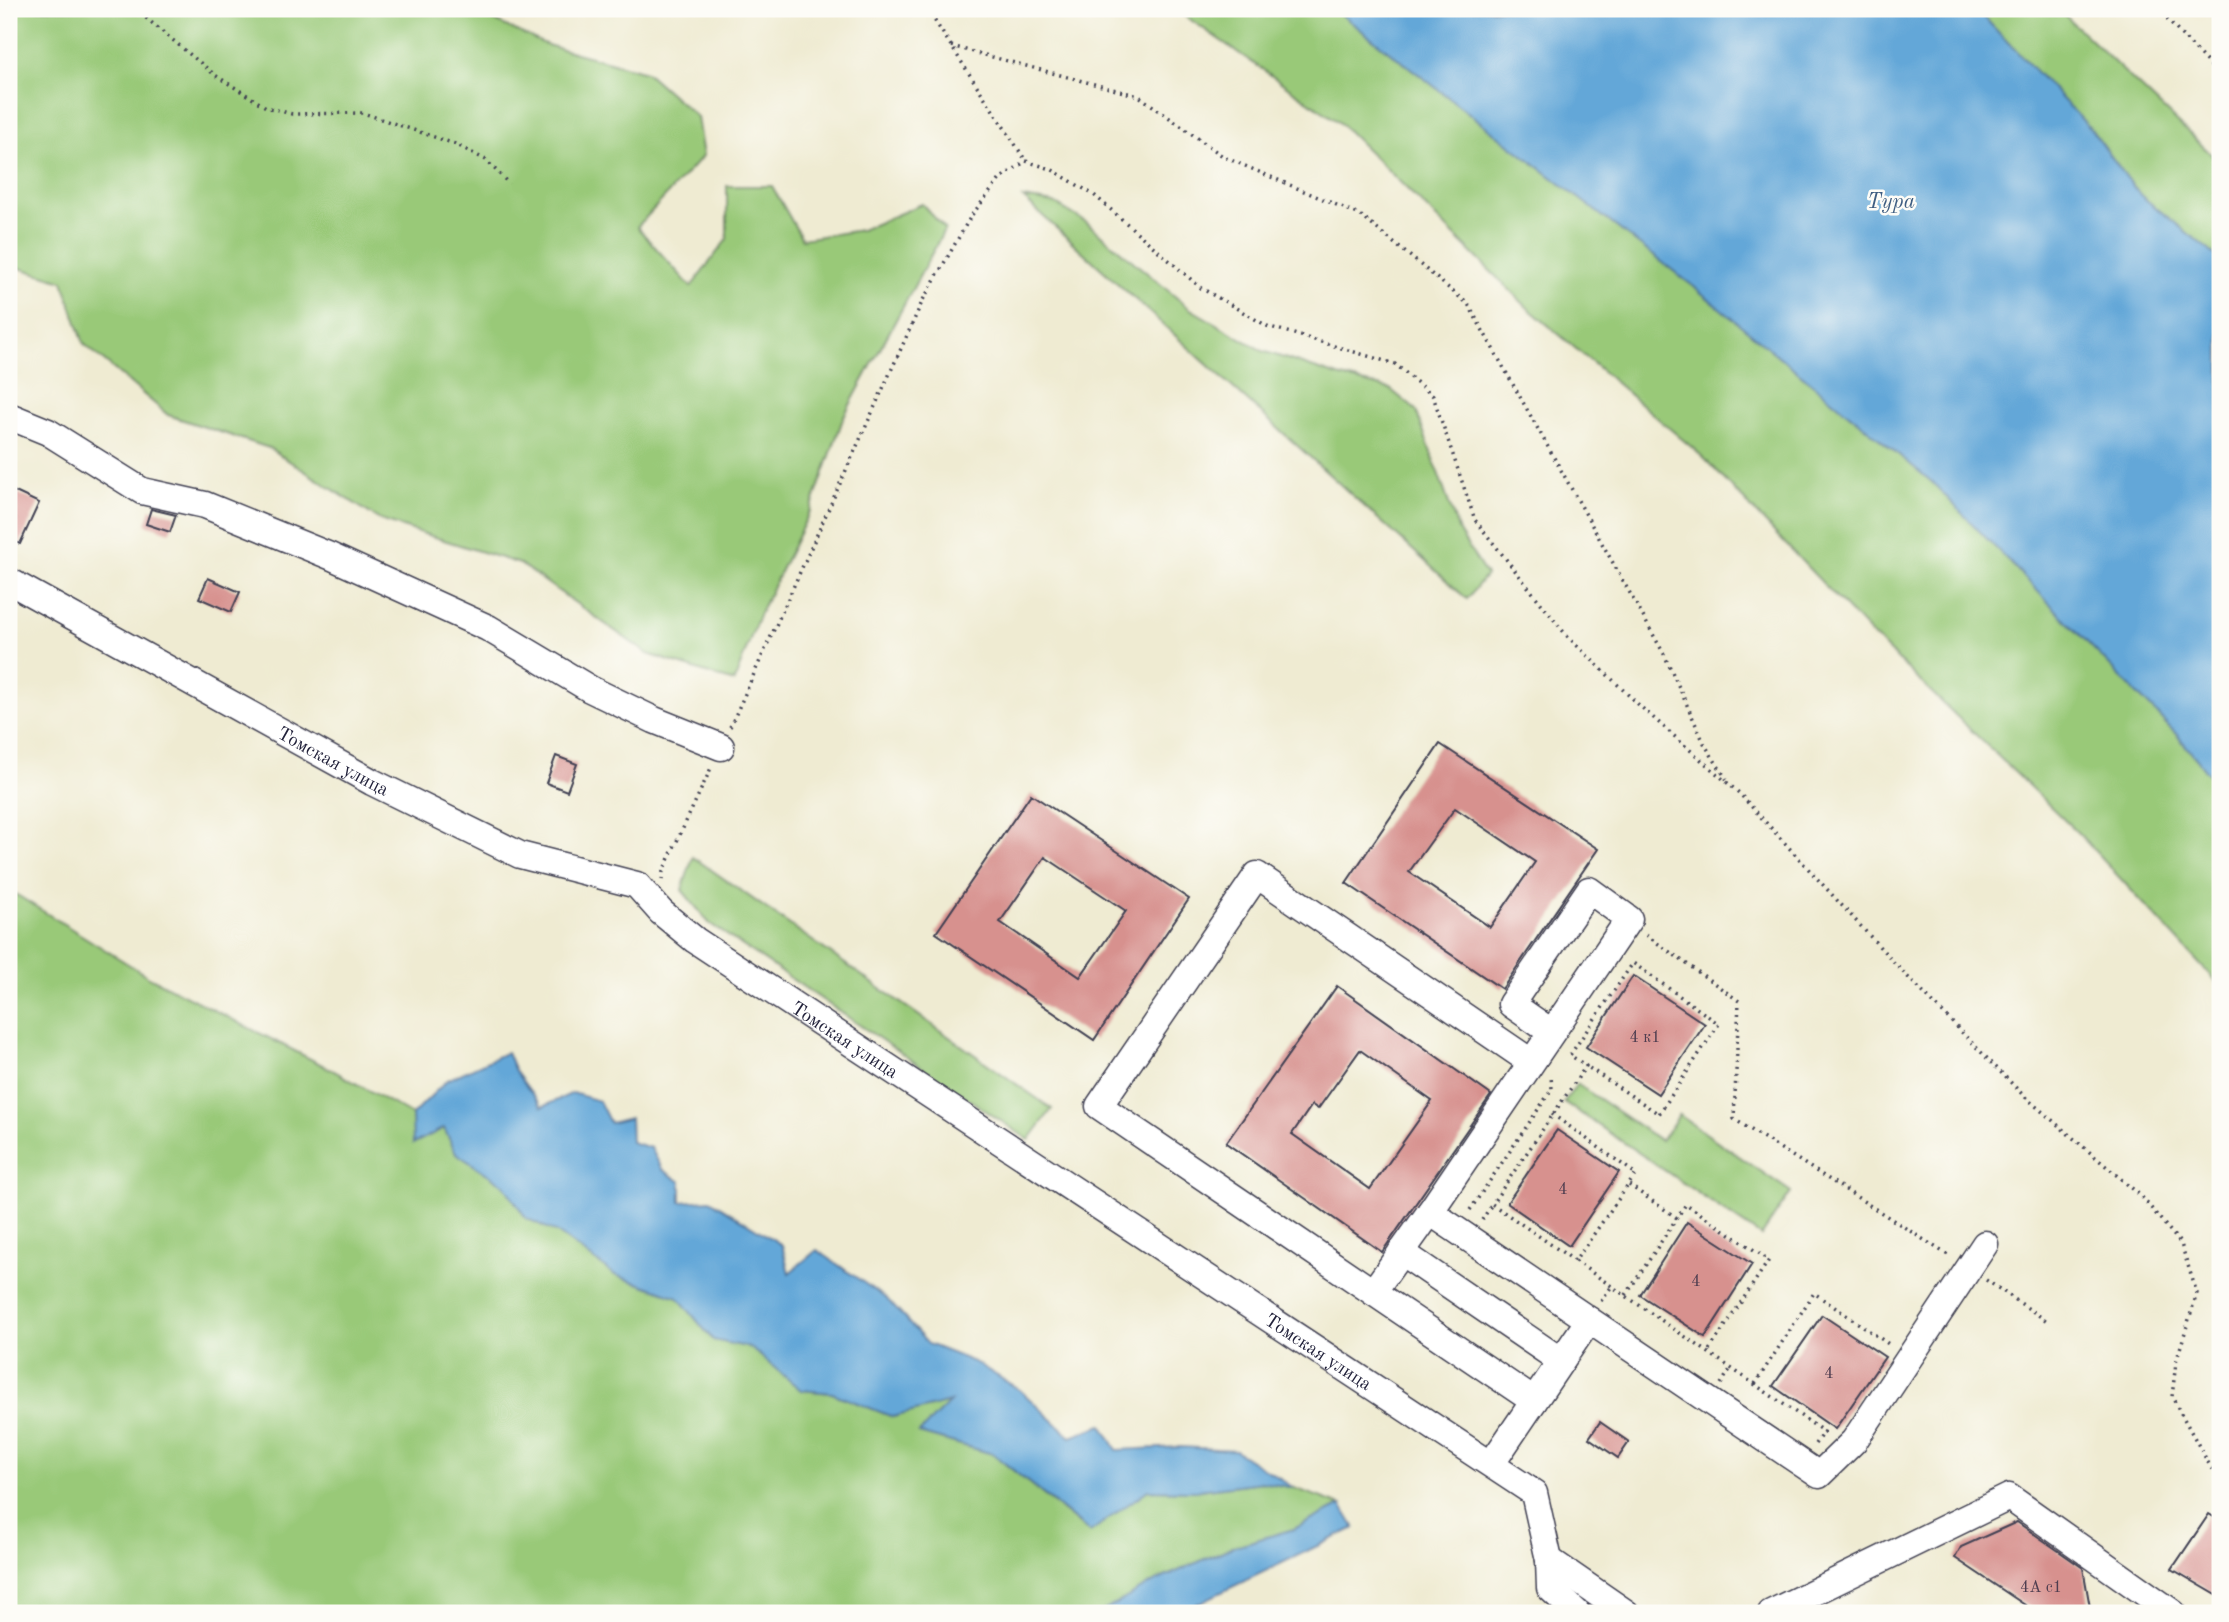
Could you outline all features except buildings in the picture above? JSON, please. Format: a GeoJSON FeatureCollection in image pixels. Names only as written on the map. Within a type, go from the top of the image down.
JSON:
{"type":"FeatureCollection","features":[{"type":"Feature","properties":{"kind":"street"},"geometry":{"type":"LineString","coordinates":[[9,416],[48,432],[142,491],[205,505],[330,556],[488,628],[590,689],[721,747]]}},
{"type":"Feature","properties":{"kind":"street","name":"Томская улица"},"geometry":{"type":"LineString","coordinates":[[9,581],[372,782],[520,855],[636,885],[661,912],[695,940],[1534,1493],[1549,1560],[1550,1588],[1577,1613]]}},
{"type":"Feature","properties":{"kind":"street"},"geometry":{"type":"LineString","coordinates":[[1534,1401],[1099,1105],[1257,876],[1541,1067]]}},
{"type":"Feature","properties":{"kind":"street"},"geometry":{"type":"LineString","coordinates":[[1373,1292],[1430,1212],[1541,1067],[1551,1032],[1629,919],[1589,890],[1511,1004],[1551,1032]]}},
{"type":"Feature","properties":{"kind":"street"},"geometry":{"type":"LineString","coordinates":[[1430,1212],[1819,1475],[1854,1441],[1984,1244]]}},
{"type":"Feature","properties":{"kind":"street"},"geometry":{"type":"LineString","coordinates":[[1401,1252],[1561,1361]]}},
{"type":"Feature","properties":{"kind":"street"},"geometry":{"type":"LineString","coordinates":[[1492,1463],[1589,1320]]}},
{"type":"Feature","properties":{"kind":"street"},"geometry":{"type":"LineString","coordinates":[[1770,1613],[2009,1497],[2173,1613]]}},
{"type":"Feature","properties":{"kind":"street"},"geometry":{"type":"LineString","coordinates":[[1549,1560],[1626,1613]]}},
{"type":"Feature","properties":{"kind":"path"},"geometry":{"type":"LineString","coordinates":[[135,9],[215,75],[266,107],[292,114],[363,113],[455,144],[486,160],[509,184]]}},
{"type":"Feature","properties":{"kind":"path"},"geometry":{"type":"LineString","coordinates":[[928,9],[1026,161],[1051,169],[1094,194],[1201,288],[1267,326],[1395,364],[1433,396],[1475,520],[1567,636],[1641,707],[1730,785],[1899,968],[2015,1086],[2141,1196],[2181,1244],[2197,1293],[2176,1362],[2172,1397],[2210,1466],[2220,1476]]}},
{"type":"Feature","properties":{"kind":"path"},"geometry":{"type":"LineString","coordinates":[[2157,9],[2220,76]]}},
{"type":"Feature","properties":{"kind":"path"},"geometry":{"type":"LineString","coordinates":[[951,46],[1139,96],[1224,157],[1360,215],[1468,304],[1664,654],[1705,745],[1730,785]]}},
{"type":"Feature","properties":{"kind":"path"},"geometry":{"type":"LineString","coordinates":[[661,912],[663,871],[923,300],[971,216],[1001,177],[1026,161]]}},
{"type":"Feature","properties":{"kind":"path"},"geometry":{"type":"LineString","coordinates":[[1641,932],[1739,1001],[1734,1119],[2048,1321]]}},
{"type":"Feature","properties":{"kind":"path"},"geometry":{"type":"LineString","coordinates":[[1633,963],[1719,1024],[1659,1114],[1586,1066],[1570,1055],[1633,963]]}},
{"type":"Feature","properties":{"kind":"path"},"geometry":{"type":"LineString","coordinates":[[1586,1066],[1492,1204],[1835,1440]]}},
{"type":"Feature","properties":{"kind":"path"},"geometry":{"type":"LineString","coordinates":[[1470,1218],[1472,1203],[1552,1089],[1541,1067]]}},
{"type":"Feature","properties":{"kind":"path"},"geometry":{"type":"LineString","coordinates":[[1552,1114],[1636,1174],[1575,1261]]}},
{"type":"Feature","properties":{"kind":"path"},"geometry":{"type":"LineString","coordinates":[[1629,1185],[1677,1218]]}},
{"type":"Feature","properties":{"kind":"path"},"geometry":{"type":"LineString","coordinates":[[1626,1295],[1686,1204],[1769,1260],[1708,1352]]}},
{"type":"Feature","properties":{"kind":"path"},"geometry":{"type":"LineString","coordinates":[[1755,1384],[1814,1293],[1897,1349]]}},
{"type":"Feature","properties":{"kind":"green space"},"geometry":{"type":"Polygon","coordinates":[[[9,9],[469,9],[547,45],[646,72],[697,117],[703,156],[637,227],[691,287],[727,239],[727,186],[772,186],[802,239],[861,230],[922,204],[945,229],[844,416],[811,509],[760,613],[734,682],[648,654],[520,564],[380,520],[269,448],[168,415],[84,344],[63,281],[9,265],[9,9]]]}},
{"type":"Feature","properties":{"kind":"green space"},"geometry":{"type":"Polygon","coordinates":[[[1175,9],[1334,9],[1693,286],[1932,482],[2178,736],[2220,788],[2220,986],[2080,835],[1869,632],[1702,456],[1528,308],[1340,123],[1175,9]]]}},
{"type":"Feature","properties":{"kind":"green space"},"geometry":{"type":"Polygon","coordinates":[[[1976,9],[2058,9],[2211,154],[2220,164],[2220,259],[2139,194],[2090,128],[1976,9]]]}},
{"type":"Feature","properties":{"kind":"green space"},"geometry":{"type":"Polygon","coordinates":[[[1023,198],[1054,203],[1086,222],[1189,308],[1263,351],[1338,376],[1390,389],[1416,410],[1459,532],[1486,575],[1467,599],[1023,198]]]}},
{"type":"Feature","properties":{"kind":"green space"},"geometry":{"type":"Polygon","coordinates":[[[693,857],[1052,1109],[1029,1140],[709,923],[682,890],[693,857]]]}},
{"type":"Feature","properties":{"kind":"green space"},"geometry":{"type":"Polygon","coordinates":[[[9,890],[149,977],[334,1071],[412,1115],[414,1143],[444,1128],[456,1153],[504,1185],[526,1218],[556,1232],[615,1275],[678,1297],[713,1340],[751,1347],[801,1390],[832,1393],[893,1417],[952,1401],[919,1433],[993,1454],[1089,1532],[1148,1490],[1191,1491],[1262,1482],[1294,1488],[1341,1505],[1294,1529],[1232,1547],[1156,1581],[1100,1613],[9,1613],[9,890]]]}},
{"type":"Feature","properties":{"kind":"green space"},"geometry":{"type":"Polygon","coordinates":[[[1577,1084],[1661,1141],[1679,1115],[1791,1192],[1761,1236],[1564,1102],[1577,1084]]]}},
{"type":"Feature","properties":{"kind":"water","name":"Тура"},"geometry":{"type":"Polygon","coordinates":[[[1334,9],[1976,9],[2090,128],[2139,194],[2220,259],[2220,788],[2178,736],[1932,482],[1693,286],[1334,9]]]}},
{"type":"Feature","properties":{"kind":"water"},"geometry":{"type":"Polygon","coordinates":[[[507,1052],[515,1071],[542,1107],[573,1093],[599,1101],[610,1123],[630,1118],[631,1142],[651,1148],[662,1169],[681,1182],[681,1202],[710,1200],[782,1245],[789,1273],[817,1250],[887,1299],[928,1344],[976,1363],[1020,1390],[1071,1437],[1102,1425],[1117,1450],[1181,1447],[1235,1450],[1294,1488],[1262,1482],[1191,1491],[1148,1490],[1090,1532],[993,1454],[919,1433],[950,1402],[893,1417],[832,1393],[801,1390],[751,1348],[713,1340],[678,1297],[615,1275],[556,1232],[526,1218],[504,1185],[456,1153],[444,1128],[413,1144],[412,1115],[447,1080],[507,1052]]]}},
{"type":"Feature","properties":{"kind":"water"},"geometry":{"type":"Polygon","coordinates":[[[1341,1505],[1355,1528],[1178,1613],[1100,1613],[1156,1581],[1232,1547],[1294,1529],[1341,1505]]]}}]}
